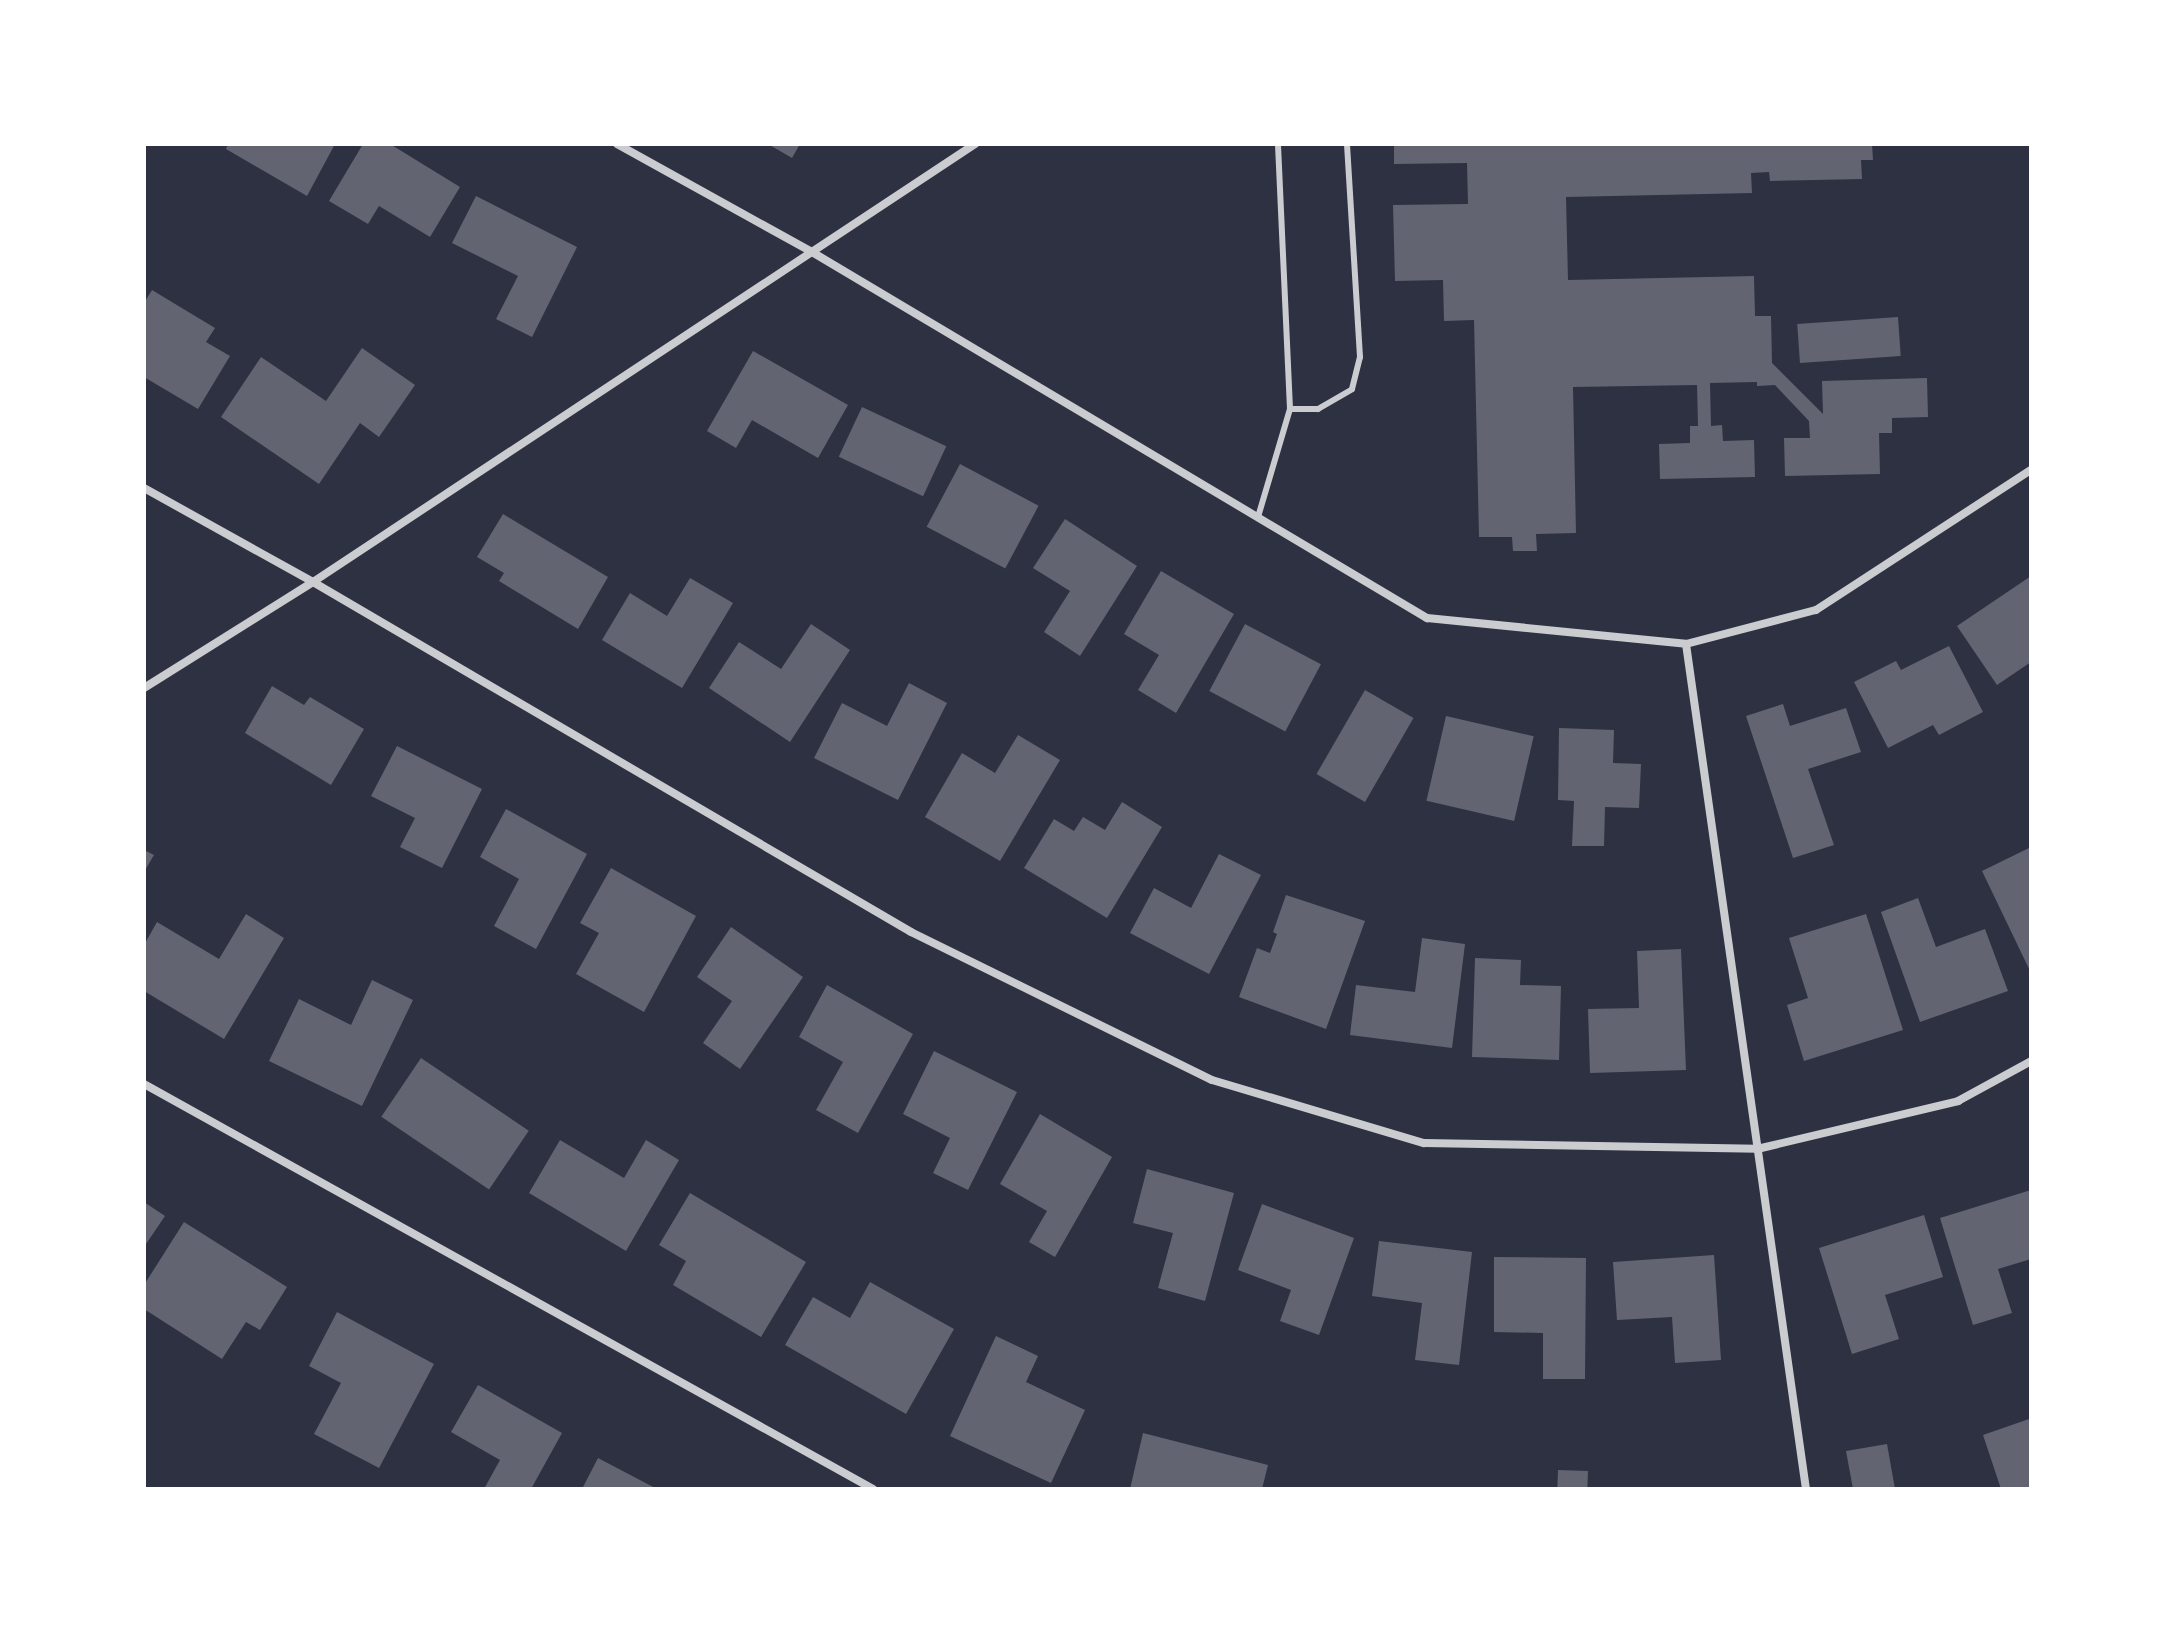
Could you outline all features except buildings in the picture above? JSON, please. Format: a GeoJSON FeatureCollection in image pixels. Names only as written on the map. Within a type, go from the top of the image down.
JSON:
{"type":"FeatureCollection","features":[{"type":"Feature","properties":{"kind":"street"},"geometry":{"type":"LineString","coordinates":[[617,144],[812,252],[1427,618],[1686,644],[1816,610],[2031,470]]}},
{"type":"Feature","properties":{"kind":"street"},"geometry":{"type":"LineString","coordinates":[[144,688],[313,582],[975,144]]}},
{"type":"Feature","properties":{"kind":"street"},"geometry":{"type":"LineString","coordinates":[[144,488],[313,582],[911,932],[1212,1080],[1424,1143],[1757,1149],[1958,1101],[2031,1061]]}},
{"type":"Feature","properties":{"kind":"street"},"geometry":{"type":"LineString","coordinates":[[1686,644],[1806,1489]]}},
{"type":"Feature","properties":{"kind":"street"},"geometry":{"type":"LineString","coordinates":[[144,1084],[873,1489]]}},
{"type":"Feature","properties":{"kind":"lane"},"geometry":{"type":"LineString","coordinates":[[1258,517],[1290,409],[1278,144]]}},
{"type":"Feature","properties":{"kind":"lane"},"geometry":{"type":"LineString","coordinates":[[1290,409],[1318,409],[1352,389],[1360,357],[1347,144]]}}]}
